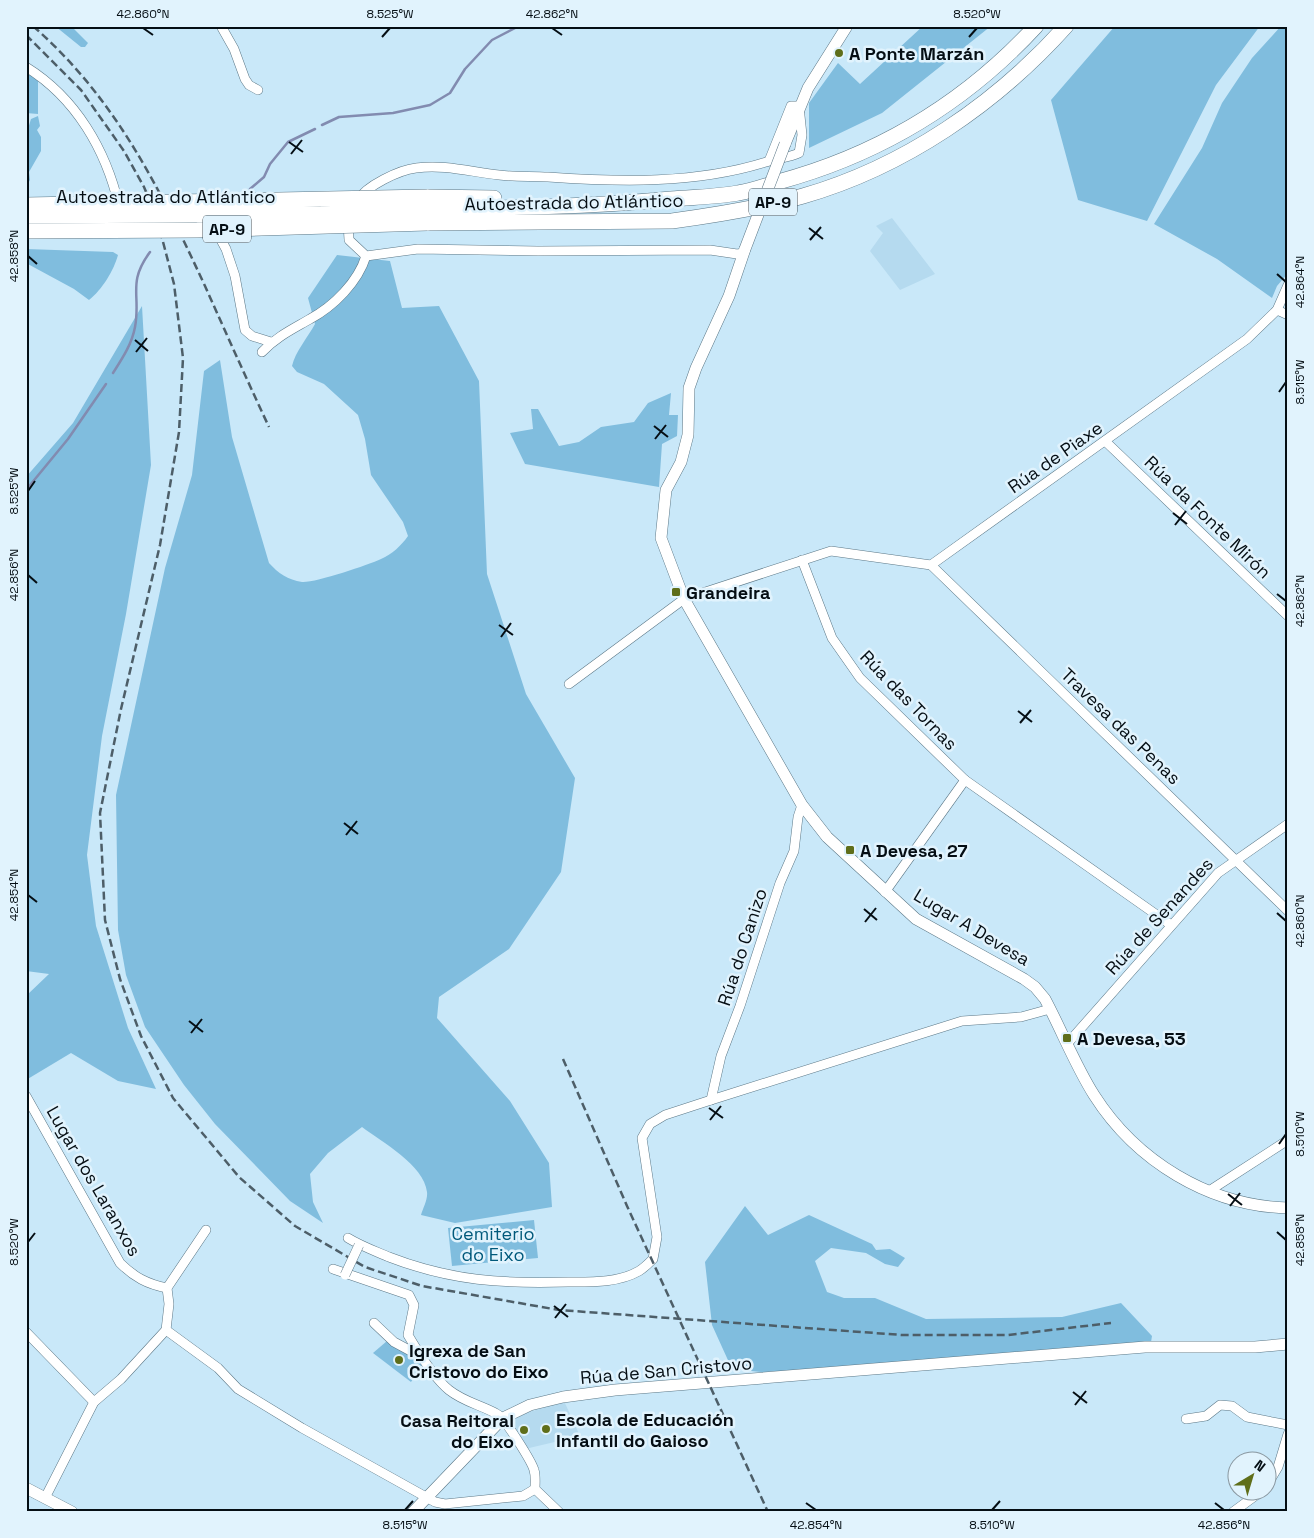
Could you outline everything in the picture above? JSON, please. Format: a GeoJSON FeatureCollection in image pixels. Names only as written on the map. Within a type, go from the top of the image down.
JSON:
{"type":"FeatureCollection","features":[{"type":"Feature","properties":{"kind":"highway","name":"Autoestrada do Atlántico"},"geometry":{"type":"LineString","coordinates":[[26,216],[321,214],[618,204],[739,193],[809,174],[874,148],[914,126],[967,90],[1016,48],[1036,26]]}},
{"type":"Feature","properties":{"kind":"highway","name":"Autoestrada do Atlántico"},"geometry":{"type":"LineString","coordinates":[[26,231],[197,230],[427,210],[672,221],[707,216],[804,196],[886,164],[924,144],[980,107],[1028,64],[1066,26]]}},
{"type":"Feature","properties":{"kind":"highway"},"geometry":{"type":"LineString","coordinates":[[26,205],[427,210]]}},
{"type":"Feature","properties":{"kind":"street"},"geometry":{"type":"LineString","coordinates":[[221,26],[234,49],[245,79],[249,85],[258,90]]}},
{"type":"Feature","properties":{"kind":"street","name":"Lugar A Devesa"},"geometry":{"type":"LineString","coordinates":[[847,26],[799,106],[729,296],[696,368],[689,388],[688,435],[681,462],[666,490],[661,538],[684,599],[802,805],[827,837],[885,892],[924,924],[1031,983],[1041,993],[1095,1096],[1133,1141],[1161,1166],[1209,1191],[1238,1202],[1288,1208]]}},
{"type":"Feature","properties":{"kind":"street"},"geometry":{"type":"LineString","coordinates":[[26,66],[71,104],[84,120],[104,163],[122,220],[202,221],[212,224],[226,249],[235,276],[245,330],[252,336],[271,342]]}},
{"type":"Feature","properties":{"kind":"street"},"geometry":{"type":"LineString","coordinates":[[366,256],[349,240],[348,218],[362,193],[377,183],[414,168],[457,168],[500,176],[627,180],[678,178],[734,171],[769,161],[789,158],[799,153],[802,135],[799,106],[792,106],[769,161]]}},
{"type":"Feature","properties":{"kind":"street"},"geometry":{"type":"LineString","coordinates":[[366,256],[418,249],[538,251],[710,250],[736,254],[744,251]]}},
{"type":"Feature","properties":{"kind":"street"},"geometry":{"type":"LineString","coordinates":[[262,352],[271,342],[332,305],[362,270],[366,256]]}},
{"type":"Feature","properties":{"kind":"street","name":"Rúa de Piaxe"},"geometry":{"type":"LineString","coordinates":[[931,565],[1247,339],[1277,310],[1288,285]]}},
{"type":"Feature","properties":{"kind":"street"},"geometry":{"type":"LineString","coordinates":[[1277,310],[1288,315]]}},
{"type":"Feature","properties":{"kind":"street","name":"Rúa da Fonte Mirón"},"geometry":{"type":"LineString","coordinates":[[1105,441],[1288,616]]}},
{"type":"Feature","properties":{"kind":"street"},"geometry":{"type":"LineString","coordinates":[[569,684],[684,599],[802,560],[831,551],[931,565]]}},
{"type":"Feature","properties":{"kind":"street","name":"Rúa das Tornas"},"geometry":{"type":"LineString","coordinates":[[802,560],[832,638],[860,678],[965,780],[1171,925]]}},
{"type":"Feature","properties":{"kind":"street","name":"Travesa das Penas"},"geometry":{"type":"LineString","coordinates":[[931,565],[1288,911]]}},
{"type":"Feature","properties":{"kind":"street"},"geometry":{"type":"LineString","coordinates":[[885,892],[965,780]]}},
{"type":"Feature","properties":{"kind":"street","name":"Rúa do Canizo"},"geometry":{"type":"LineString","coordinates":[[711,1100],[721,1056],[740,1006],[780,883],[794,852],[798,817],[802,805]]}},
{"type":"Feature","properties":{"kind":"street","name":"Rúa de Senandes"},"geometry":{"type":"LineString","coordinates":[[1067,1044],[1214,877],[1235,860],[1288,824]]}},
{"type":"Feature","properties":{"kind":"street"},"geometry":{"type":"LineString","coordinates":[[348,1238],[360,1245],[407,1264],[452,1276],[490,1282],[528,1284],[590,1282],[616,1279],[638,1271],[653,1259],[657,1237],[642,1138],[650,1124],[665,1115],[962,1021],[1021,1017],[1050,1009]]}},
{"type":"Feature","properties":{"kind":"street","name":"Lugar dos Laranxos"},"geometry":{"type":"LineString","coordinates":[[26,1096],[120,1263],[134,1276],[152,1285],[166,1288]]}},
{"type":"Feature","properties":{"kind":"street"},"geometry":{"type":"LineString","coordinates":[[1209,1191],[1288,1140]]}},
{"type":"Feature","properties":{"kind":"street"},"geometry":{"type":"LineString","coordinates":[[45,1498],[94,1402],[121,1379],[166,1330],[169,1304],[166,1288],[206,1230]]}},
{"type":"Feature","properties":{"kind":"street"},"geometry":{"type":"LineString","coordinates":[[345,1275],[360,1245]]}},
{"type":"Feature","properties":{"kind":"street"},"geometry":{"type":"LineString","coordinates":[[333,1269],[345,1275],[367,1279],[409,1295],[414,1305],[408,1335],[420,1356],[448,1390],[470,1403],[503,1418],[521,1449],[527,1453],[535,1472],[535,1489],[559,1512]]}},
{"type":"Feature","properties":{"kind":"street"},"geometry":{"type":"LineString","coordinates":[[374,1323],[394,1342],[420,1356]]}},
{"type":"Feature","properties":{"kind":"street"},"geometry":{"type":"LineString","coordinates":[[166,1330],[218,1368],[238,1389],[302,1428],[428,1497],[445,1504],[523,1496],[535,1489]]}},
{"type":"Feature","properties":{"kind":"street"},"geometry":{"type":"LineString","coordinates":[[27,1333],[94,1402]]}},
{"type":"Feature","properties":{"kind":"street","name":"Rúa de San Cristovo"},"geometry":{"type":"LineString","coordinates":[[413,1512],[503,1418],[530,1405],[563,1397],[615,1390],[1145,1347],[1255,1347],[1288,1344]]}},
{"type":"Feature","properties":{"kind":"street"},"geometry":{"type":"LineString","coordinates":[[1186,1419],[1206,1416],[1220,1404],[1226,1404],[1247,1417],[1288,1426]]}},
{"type":"Feature","properties":{"kind":"street"},"geometry":{"type":"LineString","coordinates":[[1276,1470],[1288,1434]]}},
{"type":"Feature","properties":{"kind":"street"},"geometry":{"type":"LineString","coordinates":[[26,1488],[72,1512]]}},
{"type":"Feature","properties":{"kind":"street"},"geometry":{"type":"LineString","coordinates":[[1233,1512],[1249,1500]]}},
{"type":"Feature","properties":{"kind":"shaded area"},"geometry":{"type":"Polygon","coordinates":[[[892,218],[935,274],[900,290],[870,251],[883,233],[876,226],[892,218]]]}},
{"type":"Feature","properties":{"kind":"shaded area","name":"Escola de Educación Infantil do Gaioso"},"geometry":{"type":"Polygon","coordinates":[[[564,1401],[580,1436],[525,1449],[511,1418],[564,1401]]]}},
{"type":"Feature","properties":{"kind":"green space"},"geometry":{"type":"Polygon","coordinates":[[[55,26],[71,26],[88,43],[85,47],[81,47],[55,26]]]}},
{"type":"Feature","properties":{"kind":"green space"},"geometry":{"type":"Polygon","coordinates":[[[923,26],[991,26],[882,113],[809,148],[809,103],[838,63],[860,84],[923,26]]]}},
{"type":"Feature","properties":{"kind":"green space"},"geometry":{"type":"Polygon","coordinates":[[[1115,26],[1260,26],[1216,85],[1147,221],[1078,200],[1051,100],[1115,26]]]}},
{"type":"Feature","properties":{"kind":"green space"},"geometry":{"type":"Polygon","coordinates":[[[1281,26],[1288,26],[1288,273],[1277,286],[1272,298],[1217,259],[1154,224],[1202,148],[1222,103],[1252,58],[1281,26]]]}},
{"type":"Feature","properties":{"kind":"green space"},"geometry":{"type":"Polygon","coordinates":[[[26,69],[38,80],[38,114],[26,113],[26,69]]]}},
{"type":"Feature","properties":{"kind":"green space"},"geometry":{"type":"Polygon","coordinates":[[[38,116],[40,126],[37,130],[41,137],[41,151],[29,172],[30,180],[26,187],[26,135],[31,119],[38,116]]]}},
{"type":"Feature","properties":{"kind":"green space"},"geometry":{"type":"Polygon","coordinates":[[[26,249],[113,252],[118,255],[107,279],[89,300],[74,289],[26,263],[26,249]]]}},
{"type":"Feature","properties":{"kind":"green space"},"geometry":{"type":"Polygon","coordinates":[[[337,255],[390,261],[402,308],[439,306],[479,381],[487,574],[526,694],[575,778],[561,872],[509,949],[439,997],[437,1018],[510,1101],[549,1163],[552,1207],[455,1223],[421,1215],[427,1192],[424,1182],[418,1173],[401,1155],[362,1127],[328,1153],[310,1174],[313,1202],[323,1223],[290,1201],[215,1124],[184,1085],[145,1027],[126,975],[118,930],[116,795],[165,568],[192,475],[204,371],[220,360],[232,437],[269,563],[276,570],[284,576],[297,581],[309,582],[318,580],[381,559],[389,555],[408,536],[403,522],[371,475],[365,439],[358,415],[324,384],[297,372],[292,366],[299,350],[315,324],[308,298],[337,255]]]}},
{"type":"Feature","properties":{"kind":"green space"},"geometry":{"type":"Polygon","coordinates":[[[142,306],[151,465],[126,614],[102,736],[87,855],[96,926],[128,1028],[156,1089],[118,1081],[71,1053],[26,1080],[26,996],[49,974],[26,971],[26,477],[73,423],[142,306]]]}},
{"type":"Feature","properties":{"kind":"green space"},"geometry":{"type":"Polygon","coordinates":[[[671,393],[669,415],[678,415],[677,436],[662,444],[659,487],[525,464],[510,433],[533,429],[531,409],[538,409],[559,446],[579,442],[601,427],[634,422],[648,403],[671,393]]]}},
{"type":"Feature","properties":{"kind":"green space"},"geometry":{"type":"Polygon","coordinates":[[[745,1206],[768,1235],[809,1215],[872,1244],[876,1250],[890,1249],[905,1258],[898,1267],[885,1264],[866,1253],[831,1248],[815,1261],[827,1292],[844,1298],[875,1298],[926,1319],[1062,1317],[1121,1303],[1152,1336],[1151,1342],[809,1370],[761,1372],[732,1369],[712,1325],[705,1262],[745,1206]]]}},
{"type":"Feature","properties":{"kind":"green space","name":"Cemiterio do Eixo"},"geometry":{"type":"Polygon","coordinates":[[[534,1220],[538,1258],[452,1266],[448,1228],[534,1220]]]}},
{"type":"Feature","properties":{"kind":"green space"},"geometry":{"type":"Polygon","coordinates":[[[387,1341],[423,1363],[411,1382],[373,1353],[387,1341]]]}},
{"type":"Feature","properties":{"kind":"waterway"},"geometry":{"type":"LineString","coordinates":[[322,125],[339,117],[393,113],[430,105],[450,93],[465,69],[492,40],[519,26]]}},
{"type":"Feature","properties":{"kind":"waterway"},"geometry":{"type":"LineString","coordinates":[[250,189],[264,177],[270,164],[288,142],[315,129]]}},
{"type":"Feature","properties":{"kind":"waterway"},"geometry":{"type":"LineString","coordinates":[[113,373],[134,333],[137,281],[143,263],[150,252]]}},
{"type":"Feature","properties":{"kind":"waterway"},"geometry":{"type":"LineString","coordinates":[[26,490],[68,439],[106,384]]}},
{"type":"Feature","properties":{"kind":"railway"},"geometry":{"type":"LineString","coordinates":[[33,26],[62,54],[88,84],[112,114],[133,146],[188,249],[269,427]]}},
{"type":"Feature","properties":{"kind":"railway"},"geometry":{"type":"LineString","coordinates":[[26,35],[81,90],[124,151],[144,187],[156,215],[174,284],[183,358],[179,432],[160,545],[121,709],[100,813],[105,920],[120,979],[141,1036],[173,1098],[239,1177],[295,1226],[365,1267],[422,1286],[559,1310],[902,1335],[1008,1335],[1111,1323]]}},
{"type":"Feature","properties":{"kind":"railway"},"geometry":{"type":"LineString","coordinates":[[563,1059],[627,1206],[768,1512]]}},
{"type":"Feature","properties":{"kind":"place","name":"A Ponte Marzán"},"geometry":{"type":"Point","coordinates":[839,53]}},
{"type":"Feature","properties":{"kind":"place","name":"Grandeira"},"geometry":{"type":"Point","coordinates":[676,592]}},
{"type":"Feature","properties":{"kind":"place","name":"A Devesa, 27"},"geometry":{"type":"Point","coordinates":[850,850]}},
{"type":"Feature","properties":{"kind":"place","name":"A Devesa, 53"},"geometry":{"type":"Point","coordinates":[1067,1038]}},
{"type":"Feature","properties":{"kind":"place","name":"Igrexa de San Cristovo do Eixo"},"geometry":{"type":"Point","coordinates":[399,1360]}},
{"type":"Feature","properties":{"kind":"place","name":"Escola de Educación Infantil do Gaioso"},"geometry":{"type":"Point","coordinates":[546,1429]}},
{"type":"Feature","properties":{"kind":"place","name":"Casa Reitoral do Eixo"},"geometry":{"type":"Point","coordinates":[524,1430]}}]}
